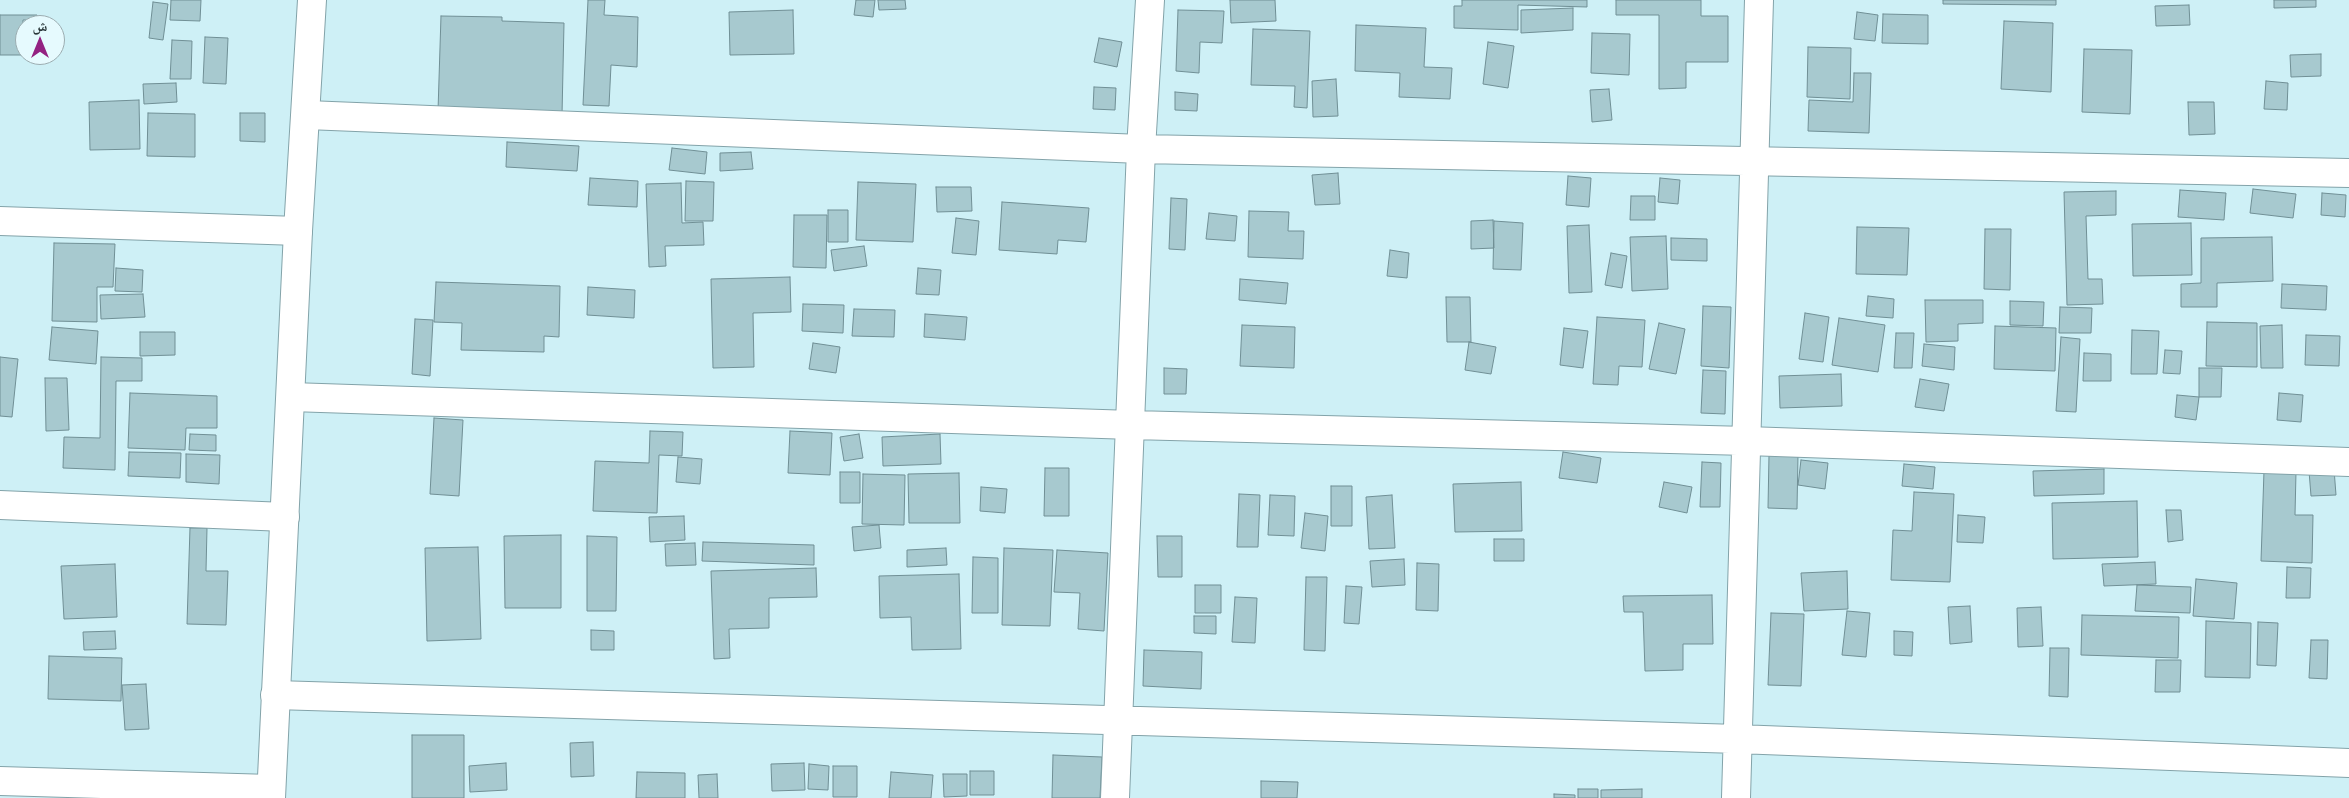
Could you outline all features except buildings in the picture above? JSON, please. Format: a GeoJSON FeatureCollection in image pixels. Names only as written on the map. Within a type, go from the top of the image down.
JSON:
{"type":"FeatureCollection","features":[{"type":"Feature","properties":{"kind":"street"},"geometry":{"type":"LineString","coordinates":[[0,781],[271,793],[298,231],[312,0]]}},
{"type":"Feature","properties":{"kind":"street"},"geometry":{"type":"LineString","coordinates":[[1115,798],[1117,719],[1132,425],[1141,149],[1150,0]]}},
{"type":"Feature","properties":{"kind":"street"},"geometry":{"type":"LineString","coordinates":[[1736,798],[1759,0]]}},
{"type":"Feature","properties":{"kind":"street"},"geometry":{"type":"LineString","coordinates":[[306,115],[1141,149],[2349,173]]}},
{"type":"Feature","properties":{"kind":"street"},"geometry":{"type":"LineString","coordinates":[[0,221],[298,231]]}},
{"type":"Feature","properties":{"kind":"street"},"geometry":{"type":"LineString","coordinates":[[291,397],[1132,425],[1747,441],[2349,462]]}},
{"type":"Feature","properties":{"kind":"street"},"geometry":{"type":"LineString","coordinates":[[0,505],[285,517]]}},
{"type":"Feature","properties":{"kind":"street"},"geometry":{"type":"LineString","coordinates":[[275,695],[1738,739],[2349,763]]}}]}
